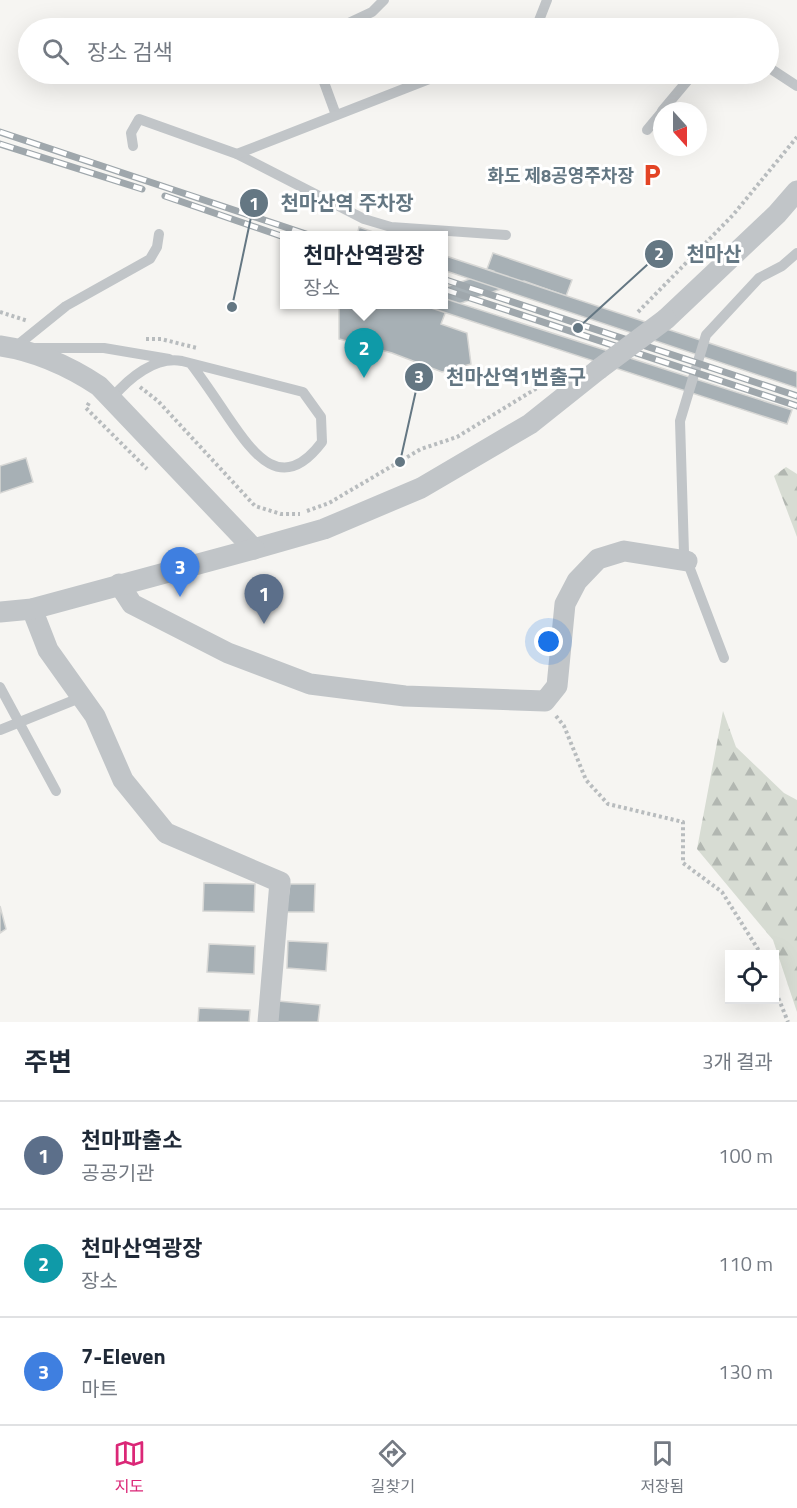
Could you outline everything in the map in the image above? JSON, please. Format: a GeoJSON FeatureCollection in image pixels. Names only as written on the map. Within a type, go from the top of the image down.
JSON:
{"type":"FeatureCollection","features":[{"type":"Feature","properties":{"kind":"street"},"geometry":{"type":"LineString","coordinates":[[0,612],[32,609],[324,529],[422,488],[530,424],[666,319],[795,198]]}},
{"type":"Feature","properties":{"kind":"street"},"geometry":{"type":"LineString","coordinates":[[7,347],[76,371],[106,392],[254,549]]}},
{"type":"Feature","properties":{"kind":"street"},"geometry":{"type":"LineString","coordinates":[[119,584],[132,604],[228,653],[310,684],[405,696],[545,701],[557,686],[565,604],[578,581],[598,559],[624,551],[687,561]]}},
{"type":"Feature","properties":{"kind":"street"},"geometry":{"type":"LineString","coordinates":[[32,609],[48,650],[95,716],[123,780],[166,833],[280,882],[268,1022]]}},
{"type":"Feature","properties":{"kind":"lane"},"geometry":{"type":"LineString","coordinates":[[360,18],[372,12],[384,0]]}},
{"type":"Feature","properties":{"kind":"lane"},"geometry":{"type":"LineString","coordinates":[[540,18],[547,0]]}},
{"type":"Feature","properties":{"kind":"lane"},"geometry":{"type":"LineString","coordinates":[[779,74],[797,86]]}},
{"type":"Feature","properties":{"kind":"lane"},"geometry":{"type":"LineString","coordinates":[[325,84],[336,115]]}},
{"type":"Feature","properties":{"kind":"lane"},"geometry":{"type":"LineString","coordinates":[[237,154],[416,84]]}},
{"type":"Feature","properties":{"kind":"lane"},"geometry":{"type":"LineString","coordinates":[[670,102],[685,84]]}},
{"type":"Feature","properties":{"kind":"lane"},"geometry":{"type":"LineString","coordinates":[[133,146],[131,133],[139,120],[237,154],[364,219],[391,227],[506,235]]}},
{"type":"Feature","properties":{"kind":"lane"},"geometry":{"type":"LineString","coordinates":[[647,130],[653,122]]}},
{"type":"Feature","properties":{"kind":"lane"},"geometry":{"type":"LineString","coordinates":[[7,347],[66,306],[150,259],[157,247],[159,234]]}},
{"type":"Feature","properties":{"kind":"lane"},"geometry":{"type":"LineString","coordinates":[[724,658],[684,553],[680,420],[706,335],[759,278],[782,267],[797,253]]}},
{"type":"Feature","properties":{"kind":"lane"},"geometry":{"type":"LineString","coordinates":[[7,347],[104,348],[191,363],[303,392],[321,417],[322,442],[303,462],[291,467],[269,465],[251,450],[191,363]]}},
{"type":"Feature","properties":{"kind":"lane"},"geometry":{"type":"LineString","coordinates":[[106,392],[129,378],[170,359]]}},
{"type":"Feature","properties":{"kind":"lane"},"geometry":{"type":"LineString","coordinates":[[0,687],[56,791]]}},
{"type":"Feature","properties":{"kind":"lane"},"geometry":{"type":"LineString","coordinates":[[0,730],[82,697]]}},
{"type":"Feature","properties":{"kind":"path"},"geometry":{"type":"LineString","coordinates":[[638,312],[733,215],[797,137]]}},
{"type":"Feature","properties":{"kind":"path"},"geometry":{"type":"LineString","coordinates":[[137,339],[161,339],[207,351]]}},
{"type":"Feature","properties":{"kind":"path"},"geometry":{"type":"LineString","coordinates":[[106,392],[86,408],[150,472]]}},
{"type":"Feature","properties":{"kind":"path"},"geometry":{"type":"LineString","coordinates":[[545,701],[564,726],[586,780],[608,804],[683,822],[682,864],[722,892],[758,950]]}},
{"type":"Feature","properties":{"kind":"path"},"geometry":{"type":"LineString","coordinates":[[779,1000],[788,1022]]}},
{"type":"Feature","properties":{"kind":"green space"},"geometry":{"type":"Polygon","coordinates":[[[786,467],[797,474],[797,537],[774,476],[786,467]]]}},
{"type":"Feature","properties":{"kind":"green space"},"geometry":{"type":"Polygon","coordinates":[[[723,711],[736,747],[784,793],[797,800],[797,1012],[779,958],[779,950],[776,950],[773,940],[697,849],[723,711]]]}},
{"type":"Feature","properties":{"kind":"building"},"geometry":{"type":"Polygon","coordinates":[[[359,227],[370,231],[358,231],[359,227]]]}},
{"type":"Feature","properties":{"kind":"building"},"geometry":{"type":"Polygon","coordinates":[[[493,253],[572,280],[566,296],[524,281],[448,308],[448,286],[493,271],[487,269],[493,253]]]}},
{"type":"Feature","properties":{"kind":"building"},"geometry":{"type":"Polygon","coordinates":[[[448,257],[797,372],[797,388],[448,272],[448,257]]]}},
{"type":"Feature","properties":{"kind":"building"},"geometry":{"type":"Polygon","coordinates":[[[448,300],[792,410],[787,424],[434,309],[448,309],[448,300]]]}},
{"type":"Feature","properties":{"kind":"building"},"geometry":{"type":"Polygon","coordinates":[[[339,309],[447,309],[441,324],[467,333],[471,364],[442,372],[392,353],[339,339],[339,309]]]}},
{"type":"Feature","properties":{"kind":"building"},"geometry":{"type":"Polygon","coordinates":[[[26,458],[33,482],[0,493],[0,466],[26,458]]]}},
{"type":"Feature","properties":{"kind":"building"},"geometry":{"type":"Polygon","coordinates":[[[204,883],[255,884],[254,912],[203,911],[204,883]]]}},
{"type":"Feature","properties":{"kind":"building"},"geometry":{"type":"Polygon","coordinates":[[[290,884],[315,884],[314,912],[286,912],[290,884]]]}},
{"type":"Feature","properties":{"kind":"building"},"geometry":{"type":"Polygon","coordinates":[[[0,906],[6,929],[0,933],[0,906]]]}},
{"type":"Feature","properties":{"kind":"building"},"geometry":{"type":"Polygon","coordinates":[[[288,941],[328,943],[326,971],[287,968],[288,941]]]}},
{"type":"Feature","properties":{"kind":"building"},"geometry":{"type":"Polygon","coordinates":[[[209,944],[255,946],[254,974],[207,972],[209,944]]]}},
{"type":"Feature","properties":{"kind":"building"},"geometry":{"type":"Polygon","coordinates":[[[278,1001],[320,1005],[318,1022],[277,1022],[278,1001]]]}},
{"type":"Feature","properties":{"kind":"building"},"geometry":{"type":"Polygon","coordinates":[[[199,1008],[250,1010],[249,1022],[198,1022],[199,1008]]]}},
{"type":"Feature","properties":{"kind":"railway"},"geometry":{"type":"LineString","coordinates":[[0,132],[297,231]]}},
{"type":"Feature","properties":{"kind":"railway"},"geometry":{"type":"LineString","coordinates":[[0,144],[142,189]]}},
{"type":"Feature","properties":{"kind":"railway"},"geometry":{"type":"LineString","coordinates":[[165,196],[280,236]]}},
{"type":"Feature","properties":{"kind":"railway"},"geometry":{"type":"LineString","coordinates":[[448,281],[797,396]]}},
{"type":"Feature","properties":{"kind":"railway"},"geometry":{"type":"LineString","coordinates":[[448,291],[797,406]]}},
{"type":"Feature","properties":{"kind":"place","name":"화도 제8공영주차장"},"geometry":{"type":"Point","coordinates":[652,175]}},
{"type":"Feature","properties":{"kind":"place","name":"천마산역 주차장"},"geometry":{"type":"Point","coordinates":[232,307]}},
{"type":"Feature","properties":{"kind":"place","name":"천마산"},"geometry":{"type":"Point","coordinates":[578,328]}},
{"type":"Feature","properties":{"kind":"place","name":"천마산역광장"},"geometry":{"type":"Point","coordinates":[364,378]}},
{"type":"Feature","properties":{"kind":"place","name":"천마산역1번출구"},"geometry":{"type":"Point","coordinates":[400,462]}},
{"type":"Feature","properties":{"kind":"place","name":"7-Eleven"},"geometry":{"type":"Point","coordinates":[180,597]}},
{"type":"Feature","properties":{"kind":"place","name":"천마파출소"},"geometry":{"type":"Point","coordinates":[264,624]}}]}
